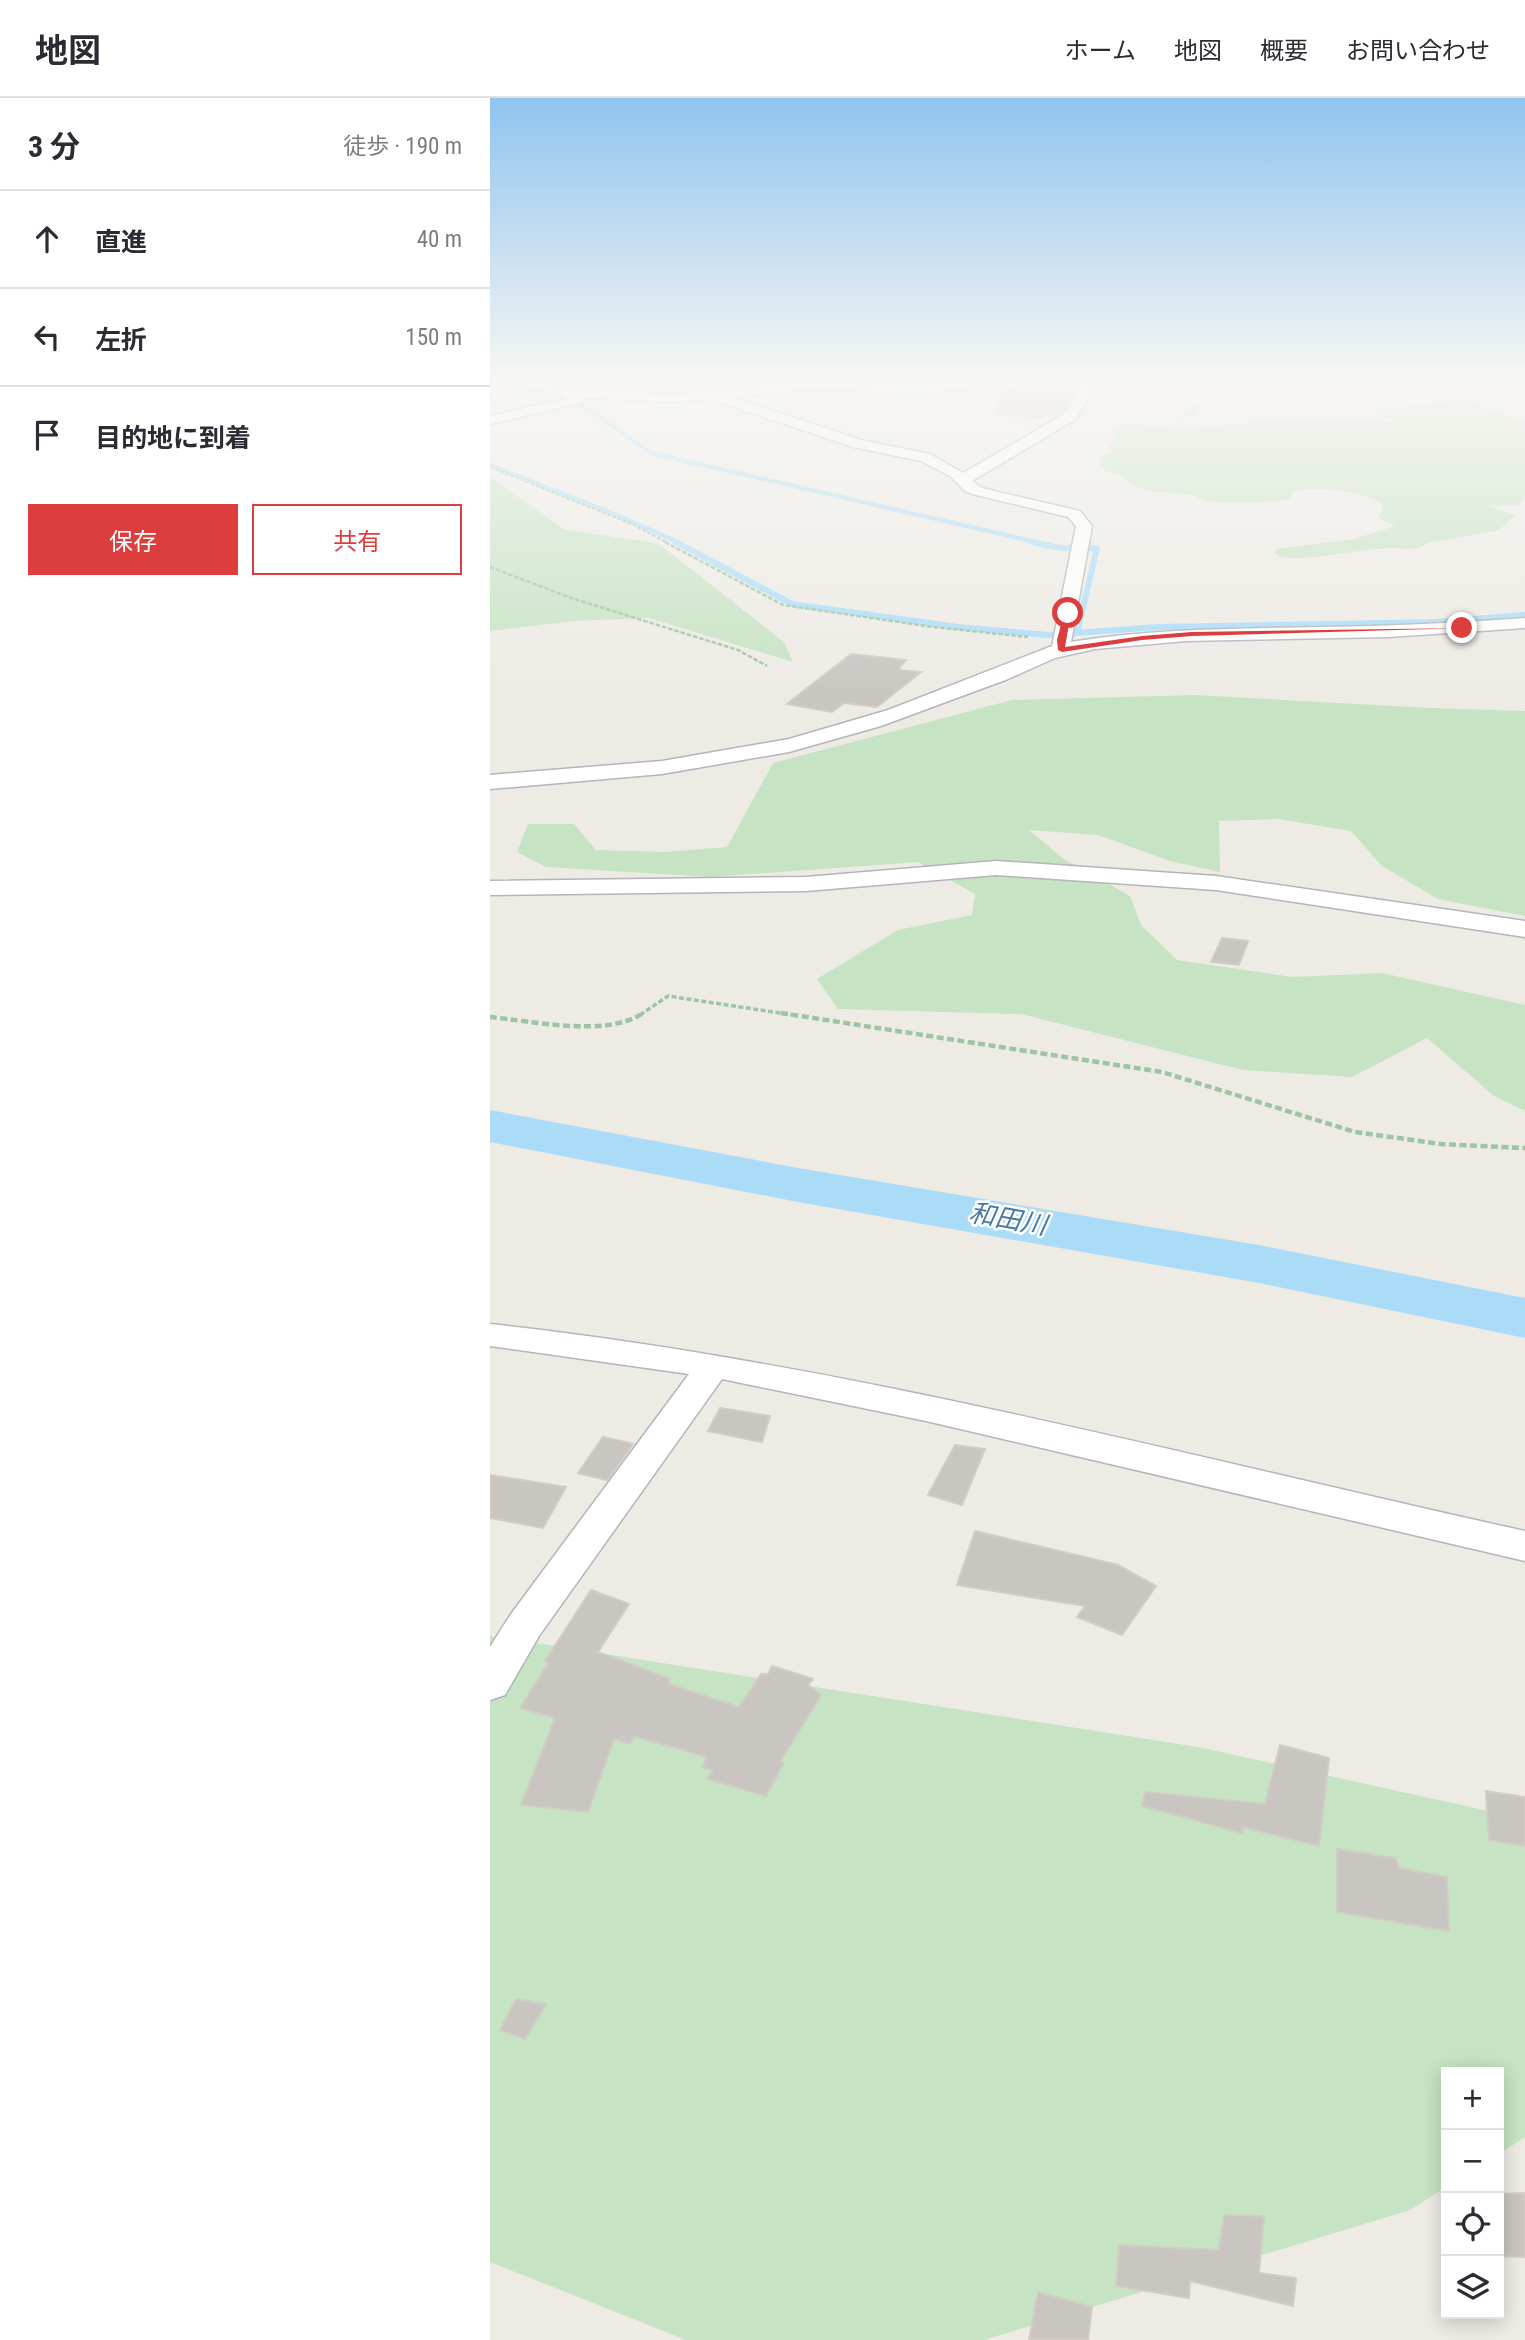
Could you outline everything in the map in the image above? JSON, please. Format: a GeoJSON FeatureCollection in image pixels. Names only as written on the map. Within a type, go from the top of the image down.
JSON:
{"type":"FeatureCollection","features":[{"type":"Feature","properties":{"kind":"street"},"geometry":{"type":"LineString","coordinates":[[968,485],[978,491],[1073,514],[1081,520],[1084,526],[1061,645]]}},
{"type":"Feature","properties":{"kind":"street"},"geometry":{"type":"LineString","coordinates":[[490,782],[710,761],[786,746],[832,734],[1001,675],[1061,645],[1192,634],[1353,632],[1525,622]]}},
{"type":"Feature","properties":{"kind":"street"},"geometry":{"type":"LineString","coordinates":[[490,888],[806,884],[996,868],[1216,883],[1525,929]]}},
{"type":"Feature","properties":{"kind":"street"},"geometry":{"type":"LineString","coordinates":[[490,1335],[713,1366],[905,1403],[1525,1546]]}},
{"type":"Feature","properties":{"kind":"street"},"geometry":{"type":"LineString","coordinates":[[490,1683],[525,1625],[713,1366]]}},
{"type":"Feature","properties":{"kind":"path"},"geometry":{"type":"LineString","coordinates":[[534,485],[634,525],[783,605],[1061,645]]}},
{"type":"Feature","properties":{"kind":"path"},"geometry":{"type":"LineString","coordinates":[[490,567],[571,598],[738,650],[767,666]]}},
{"type":"Feature","properties":{"kind":"path"},"geometry":{"type":"LineString","coordinates":[[490,1017],[582,1026],[630,1022],[668,996],[1162,1072],[1355,1132],[1441,1144],[1525,1148]]}},
{"type":"Feature","properties":{"kind":"green space"},"geometry":{"type":"Polygon","coordinates":[[[490,485],[501,485],[564,529],[659,544],[784,642],[793,662],[649,618],[574,621],[490,631],[490,485]]]}},
{"type":"Feature","properties":{"kind":"green space"},"geometry":{"type":"Polygon","coordinates":[[[1133,485],[1525,485],[1525,498],[1518,505],[1489,506],[1515,515],[1499,530],[1428,543],[1417,548],[1383,548],[1289,558],[1274,553],[1276,549],[1354,539],[1395,526],[1378,518],[1382,503],[1350,492],[1304,490],[1293,491],[1290,499],[1248,503],[1216,502],[1133,485]]]}},
{"type":"Feature","properties":{"kind":"green space"},"geometry":{"type":"Polygon","coordinates":[[[1195,695],[1525,711],[1525,916],[1438,899],[1382,866],[1351,831],[1278,819],[1219,821],[1220,872],[1170,861],[1098,835],[1029,830],[1065,860],[1130,896],[1141,925],[1177,960],[1292,977],[1382,973],[1525,1005],[1525,1111],[1494,1096],[1427,1038],[1352,1077],[1243,1070],[1021,1014],[838,1009],[817,979],[898,930],[972,915],[975,894],[918,862],[710,877],[546,867],[517,852],[528,824],[574,824],[596,850],[665,852],[727,847],[773,763],[1012,700],[1195,695]]]}},
{"type":"Feature","properties":{"kind":"green space"},"geometry":{"type":"Polygon","coordinates":[[[490,1636],[1198,1747],[1525,1819],[1525,2137],[1504,2151],[1504,2067],[1441,2067],[1441,2190],[1410,2210],[984,2340],[686,2340],[490,2262],[490,1636]]]}},
{"type":"Feature","properties":{"kind":"building"},"geometry":{"type":"Polygon","coordinates":[[[851,654],[906,660],[898,670],[921,672],[877,707],[844,703],[832,712],[787,704],[851,654]]]}},
{"type":"Feature","properties":{"kind":"building"},"geometry":{"type":"Polygon","coordinates":[[[1222,938],[1248,941],[1239,965],[1211,962],[1222,938]]]}},
{"type":"Feature","properties":{"kind":"building"},"geometry":{"type":"Polygon","coordinates":[[[720,1408],[770,1416],[762,1442],[708,1431],[720,1408]]]}},
{"type":"Feature","properties":{"kind":"building"},"geometry":{"type":"Polygon","coordinates":[[[603,1437],[633,1444],[607,1480],[578,1473],[603,1437]]]}},
{"type":"Feature","properties":{"kind":"building"},"geometry":{"type":"Polygon","coordinates":[[[955,1445],[985,1449],[962,1505],[928,1495],[955,1445]]]}},
{"type":"Feature","properties":{"kind":"building"},"geometry":{"type":"Polygon","coordinates":[[[490,1475],[566,1487],[543,1528],[490,1518],[490,1475]]]}},
{"type":"Feature","properties":{"kind":"building"},"geometry":{"type":"Polygon","coordinates":[[[975,1531],[1118,1565],[1156,1586],[1122,1635],[1077,1617],[1085,1606],[957,1585],[975,1531]]]}},
{"type":"Feature","properties":{"kind":"building"},"geometry":{"type":"Polygon","coordinates":[[[591,1590],[629,1604],[598,1652],[670,1679],[669,1684],[739,1707],[761,1674],[768,1674],[772,1666],[813,1679],[808,1685],[821,1695],[780,1762],[784,1763],[766,1796],[707,1779],[713,1770],[702,1767],[707,1757],[634,1736],[630,1744],[614,1739],[588,1812],[521,1805],[555,1718],[520,1708],[549,1662],[545,1661],[591,1590]]]}},
{"type":"Feature","properties":{"kind":"building"},"geometry":{"type":"Polygon","coordinates":[[[1280,1745],[1329,1758],[1319,1846],[1243,1827],[1242,1833],[1142,1806],[1145,1792],[1265,1804],[1280,1745]]]}},
{"type":"Feature","properties":{"kind":"building"},"geometry":{"type":"Polygon","coordinates":[[[1486,1791],[1525,1797],[1525,1846],[1489,1840],[1486,1791]]]}},
{"type":"Feature","properties":{"kind":"building"},"geometry":{"type":"Polygon","coordinates":[[[1337,1849],[1395,1858],[1399,1868],[1447,1877],[1449,1931],[1337,1912],[1337,1849]]]}},
{"type":"Feature","properties":{"kind":"building"},"geometry":{"type":"Polygon","coordinates":[[[516,1999],[546,2004],[525,2039],[500,2030],[516,1999]]]}},
{"type":"Feature","properties":{"kind":"building"},"geometry":{"type":"Polygon","coordinates":[[[1525,2193],[1525,2257],[1504,2256],[1504,2194],[1525,2193]]]}},
{"type":"Feature","properties":{"kind":"building"},"geometry":{"type":"Polygon","coordinates":[[[1224,2215],[1264,2216],[1259,2273],[1296,2278],[1293,2306],[1190,2281],[1189,2298],[1116,2286],[1119,2245],[1219,2250],[1224,2215]]]}},
{"type":"Feature","properties":{"kind":"building"},"geometry":{"type":"Polygon","coordinates":[[[1038,2292],[1092,2307],[1088,2340],[1029,2340],[1038,2292]]]}},
{"type":"Feature","properties":{"kind":"waterway"},"geometry":{"type":"LineString","coordinates":[[540,485],[680,543]]}},
{"type":"Feature","properties":{"kind":"waterway"},"geometry":{"type":"LineString","coordinates":[[788,485],[1040,543]]}},
{"type":"Feature","properties":{"kind":"waterway"},"geometry":{"type":"LineString","coordinates":[[676,542],[792,604],[958,627],[1048,635],[1077,633]]}},
{"type":"Feature","properties":{"kind":"waterway"},"geometry":{"type":"LineString","coordinates":[[1032,542],[1060,548],[1097,548],[1077,633]]}},
{"type":"Feature","properties":{"kind":"waterway"},"geometry":{"type":"LineString","coordinates":[[1077,633],[1159,627],[1435,622],[1525,615]]}},
{"type":"Feature","properties":{"kind":"waterway","name":"和田川"},"geometry":{"type":"LineString","coordinates":[[490,1126],[798,1185],[1259,1264],[1525,1318]]}},
{"type":"Feature","properties":{"kind":"route"},"geometry":{"type":"LineString","coordinates":[[1068,613],[1061,640],[1062,650],[1142,638],[1192,634],[1462,628]]}}]}
